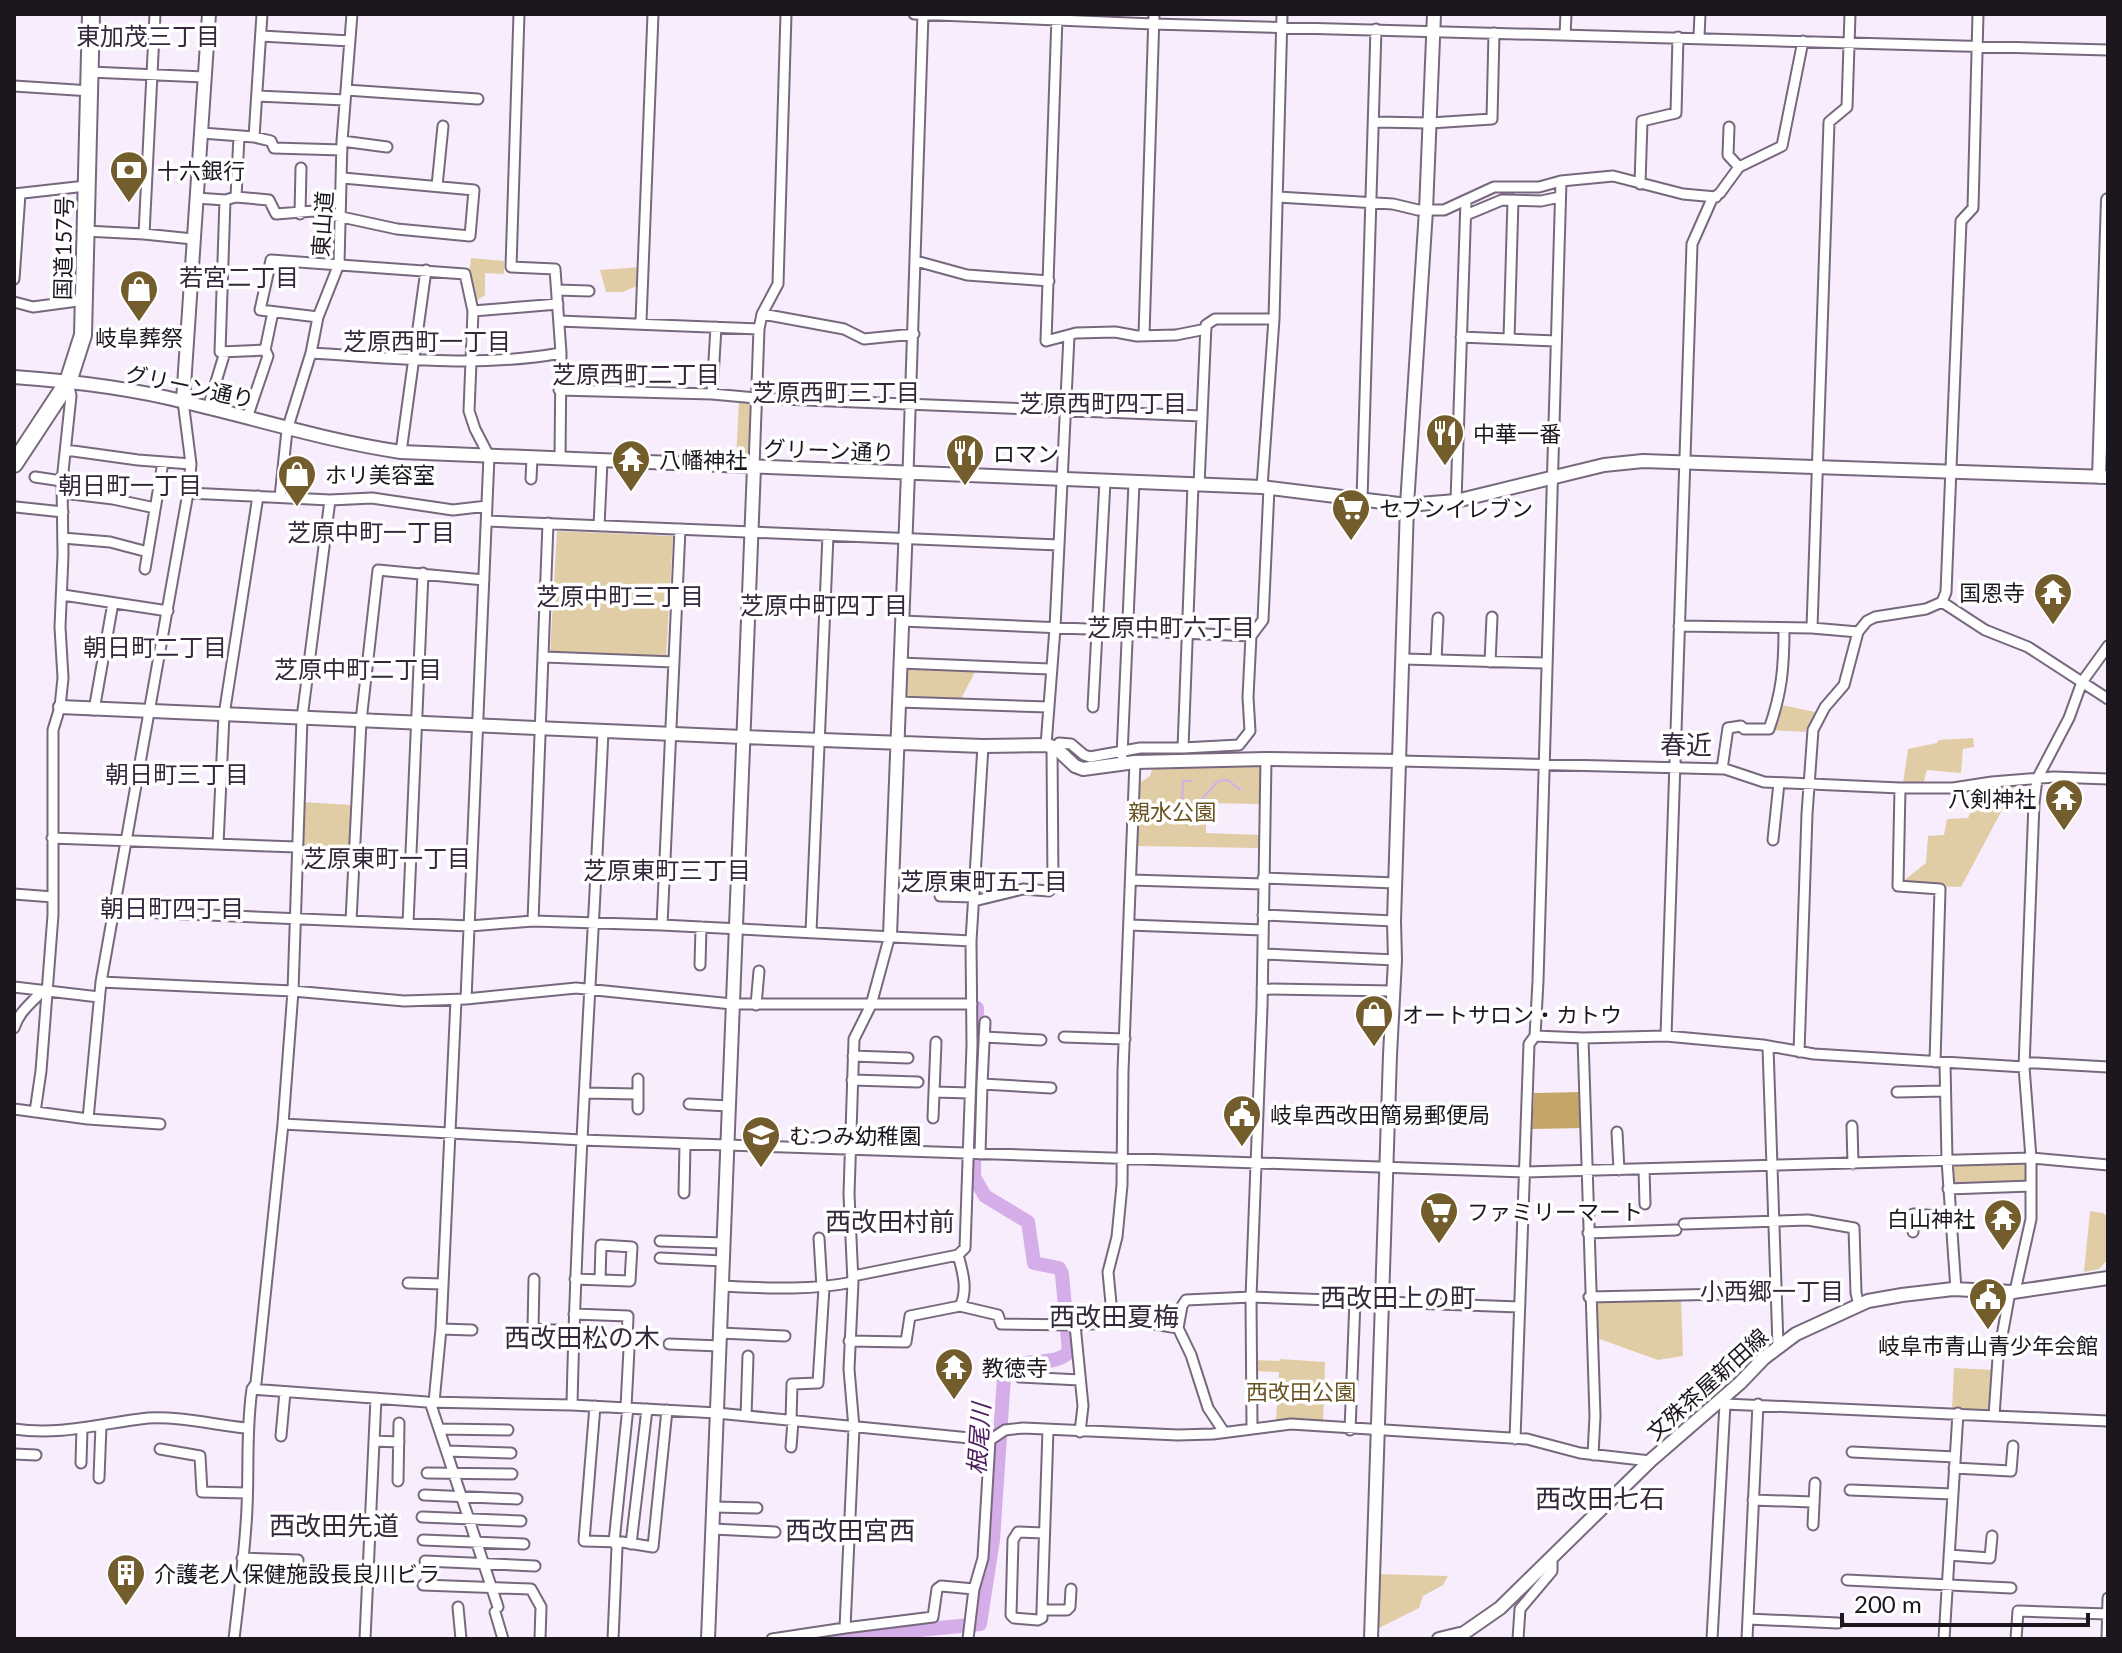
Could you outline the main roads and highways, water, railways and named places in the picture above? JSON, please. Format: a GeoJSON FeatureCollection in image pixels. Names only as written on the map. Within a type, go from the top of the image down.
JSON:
{"type":"FeatureCollection","features":[{"type":"Feature","properties":{"kind":"highway","name":"国道157号"},"geometry":{"type":"LineString","coordinates":[[14,464],[68,382],[83,335],[91,14]]}},
{"type":"Feature","properties":{"kind":"waterway"},"geometry":{"type":"LineString","coordinates":[[1192,781],[1183,781],[1182,805],[1171,812],[1173,819],[1197,822],[1200,801],[1218,781],[1228,780],[1240,790]]}},
{"type":"Feature","properties":{"kind":"waterway","name":"根尾川"},"geometry":{"type":"LineString","coordinates":[[976,1055],[977,1008]]}},
{"type":"Feature","properties":{"kind":"waterway","name":"根尾川"},"geometry":{"type":"LineString","coordinates":[[828,1639],[980,1624],[993,1540],[1004,1377],[1018,1365],[1053,1360],[1069,1352],[1059,1268],[1034,1263],[1028,1222],[985,1196],[974,1177],[975,1080]]}},
{"type":"Feature","properties":{"kind":"place","name":"十六銀行"},"geometry":{"type":"Point","coordinates":[129,204]}},
{"type":"Feature","properties":{"kind":"place","name":"岐阜葬祭"},"geometry":{"type":"Point","coordinates":[139,323]}},
{"type":"Feature","properties":{"kind":"place","name":"中華一番"},"geometry":{"type":"Point","coordinates":[1445,467]}},
{"type":"Feature","properties":{"kind":"place","name":"ロマン"},"geometry":{"type":"Point","coordinates":[965,487]}},
{"type":"Feature","properties":{"kind":"place","name":"八幡神社"},"geometry":{"type":"Point","coordinates":[631,493]}},
{"type":"Feature","properties":{"kind":"place","name":"ホリ美容室"},"geometry":{"type":"Point","coordinates":[297,508]}},
{"type":"Feature","properties":{"kind":"place","name":"セブンイレブン"},"geometry":{"type":"Point","coordinates":[1351,542]}},
{"type":"Feature","properties":{"kind":"place","name":"国恩寺"},"geometry":{"type":"Point","coordinates":[2053,626]}},
{"type":"Feature","properties":{"kind":"place","name":"八剣神社"},"geometry":{"type":"Point","coordinates":[2064,832]}},
{"type":"Feature","properties":{"kind":"place","name":"オートサロン・カトウ"},"geometry":{"type":"Point","coordinates":[1374,1048]}},
{"type":"Feature","properties":{"kind":"place","name":"岐阜西改田簡易郵便局"},"geometry":{"type":"Point","coordinates":[1242,1148]}},
{"type":"Feature","properties":{"kind":"place","name":"むつみ幼稚園"},"geometry":{"type":"Point","coordinates":[761,1169]}},
{"type":"Feature","properties":{"kind":"place","name":"ファミリーマート"},"geometry":{"type":"Point","coordinates":[1439,1245]}},
{"type":"Feature","properties":{"kind":"place","name":"白山神社"},"geometry":{"type":"Point","coordinates":[2003,1252]}},
{"type":"Feature","properties":{"kind":"place","name":"岐阜市青山青少年会館"},"geometry":{"type":"Point","coordinates":[1988,1331]}},
{"type":"Feature","properties":{"kind":"place","name":"教徳寺"},"geometry":{"type":"Point","coordinates":[954,1401]}},
{"type":"Feature","properties":{"kind":"place","name":"介護老人保健施設長良川ビラ"},"geometry":{"type":"Point","coordinates":[126,1607]}},
{"type":"Feature","properties":{"kind":"district","name":"東加茂三丁目"},"geometry":{"type":"Point","coordinates":[148,35]}},
{"type":"Feature","properties":{"kind":"district","name":"若宮二丁目"},"geometry":{"type":"Point","coordinates":[239,276]}},
{"type":"Feature","properties":{"kind":"district","name":"芝原西町一丁目"},"geometry":{"type":"Point","coordinates":[427,340]}},
{"type":"Feature","properties":{"kind":"district","name":"芝原西町二丁目"},"geometry":{"type":"Point","coordinates":[636,373]}},
{"type":"Feature","properties":{"kind":"district","name":"芝原西町三丁目"},"geometry":{"type":"Point","coordinates":[836,391]}},
{"type":"Feature","properties":{"kind":"district","name":"芝原西町四丁目"},"geometry":{"type":"Point","coordinates":[1103,402]}},
{"type":"Feature","properties":{"kind":"district","name":"朝日町一丁目"},"geometry":{"type":"Point","coordinates":[130,484]}},
{"type":"Feature","properties":{"kind":"district","name":"芝原中町一丁目"},"geometry":{"type":"Point","coordinates":[371,531]}},
{"type":"Feature","properties":{"kind":"district","name":"芝原中町三丁目"},"geometry":{"type":"Point","coordinates":[620,595]}},
{"type":"Feature","properties":{"kind":"district","name":"芝原中町四丁目"},"geometry":{"type":"Point","coordinates":[824,604]}},
{"type":"Feature","properties":{"kind":"district","name":"芝原中町六丁目"},"geometry":{"type":"Point","coordinates":[1171,626]}},
{"type":"Feature","properties":{"kind":"district","name":"朝日町二丁目"},"geometry":{"type":"Point","coordinates":[155,646]}},
{"type":"Feature","properties":{"kind":"district","name":"芝原中町二丁目"},"geometry":{"type":"Point","coordinates":[358,668]}},
{"type":"Feature","properties":{"kind":"district","name":"春近"},"geometry":{"type":"Point","coordinates":[1686,744]}},
{"type":"Feature","properties":{"kind":"district","name":"朝日町三丁目"},"geometry":{"type":"Point","coordinates":[177,773]}},
{"type":"Feature","properties":{"kind":"district","name":"芝原東町一丁目"},"geometry":{"type":"Point","coordinates":[387,857]}},
{"type":"Feature","properties":{"kind":"district","name":"芝原東町三丁目"},"geometry":{"type":"Point","coordinates":[667,869]}},
{"type":"Feature","properties":{"kind":"district","name":"芝原東町五丁目"},"geometry":{"type":"Point","coordinates":[984,880]}},
{"type":"Feature","properties":{"kind":"district","name":"朝日町四丁目"},"geometry":{"type":"Point","coordinates":[172,907]}},
{"type":"Feature","properties":{"kind":"district","name":"西改田村前"},"geometry":{"type":"Point","coordinates":[890,1221]}},
{"type":"Feature","properties":{"kind":"district","name":"小西郷一丁目"},"geometry":{"type":"Point","coordinates":[1772,1290]}},
{"type":"Feature","properties":{"kind":"district","name":"西改田上の町"},"geometry":{"type":"Point","coordinates":[1398,1297]}},
{"type":"Feature","properties":{"kind":"district","name":"西改田夏梅"},"geometry":{"type":"Point","coordinates":[1114,1316]}},
{"type":"Feature","properties":{"kind":"district","name":"西改田松の木"},"geometry":{"type":"Point","coordinates":[582,1337]}},
{"type":"Feature","properties":{"kind":"district","name":"西改田七石"},"geometry":{"type":"Point","coordinates":[1600,1498]}},
{"type":"Feature","properties":{"kind":"district","name":"西改田先道"},"geometry":{"type":"Point","coordinates":[334,1525]}},
{"type":"Feature","properties":{"kind":"district","name":"西改田宮西"},"geometry":{"type":"Point","coordinates":[850,1530]}},
{"type":"Feature","properties":{"kind":"park label","name":"親水公園"},"geometry":{"type":"Point","coordinates":[1172,811]}},
{"type":"Feature","properties":{"kind":"park label","name":"西改田公園"},"geometry":{"type":"Point","coordinates":[1301,1391]}}]}
